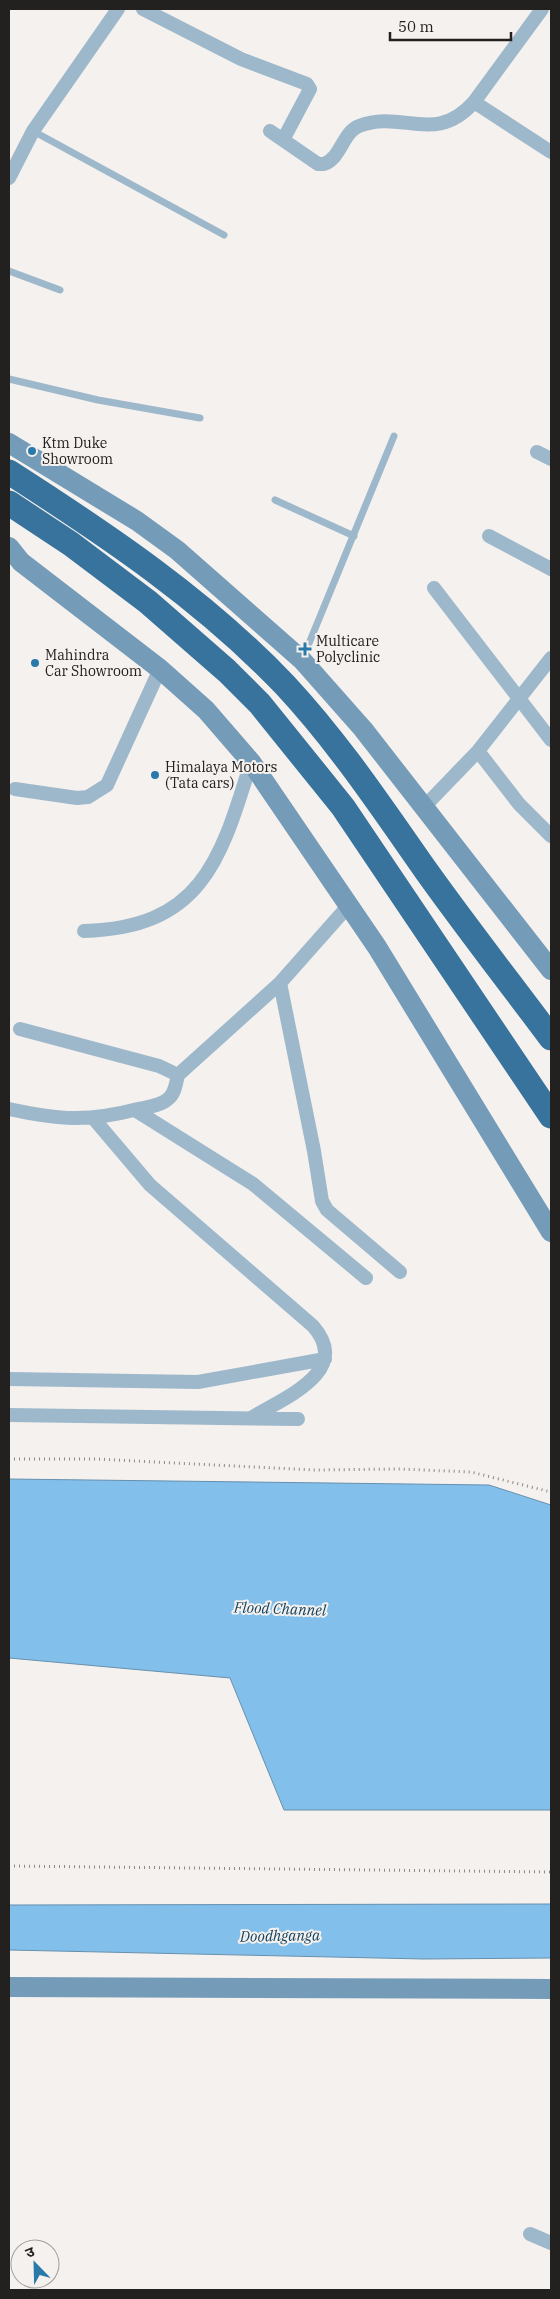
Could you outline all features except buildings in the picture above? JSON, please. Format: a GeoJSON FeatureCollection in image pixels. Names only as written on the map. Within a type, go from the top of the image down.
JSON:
{"type":"FeatureCollection","features":[{"type":"Feature","properties":{"kind":"highway"},"geometry":{"type":"LineString","coordinates":[[9,472],[127,550],[176,587],[210,615],[284,685],[336,746],[463,922],[551,1038]]}},
{"type":"Feature","properties":{"kind":"highway"},"geometry":{"type":"LineString","coordinates":[[9,504],[72,544],[148,602],[227,671],[260,704],[343,807],[551,1116]]}},
{"type":"Feature","properties":{"kind":"main road"},"geometry":{"type":"LineString","coordinates":[[9,442],[137,521],[169,544],[302,660],[363,729],[425,806],[551,970]]}},
{"type":"Feature","properties":{"kind":"main road"},"geometry":{"type":"LineString","coordinates":[[9,547],[21,562],[160,669],[206,710],[251,762],[350,904],[551,1232]]}},
{"type":"Feature","properties":{"kind":"main road"},"geometry":{"type":"LineString","coordinates":[[9,1987],[551,1989]]}},
{"type":"Feature","properties":{"kind":"street"},"geometry":{"type":"LineString","coordinates":[[9,178],[33,131],[118,9]]}},
{"type":"Feature","properties":{"kind":"street"},"geometry":{"type":"LineString","coordinates":[[143,9],[241,58],[306,84],[310,89],[284,140]]}},
{"type":"Feature","properties":{"kind":"street"},"geometry":{"type":"LineString","coordinates":[[270,131],[318,164],[324,164],[335,156],[354,128],[362,125],[375,122],[432,125],[450,121],[463,114],[474,102],[542,9]]}},
{"type":"Feature","properties":{"kind":"street"},"geometry":{"type":"LineString","coordinates":[[474,102],[551,152]]}},
{"type":"Feature","properties":{"kind":"street"},"geometry":{"type":"LineString","coordinates":[[537,452],[551,458]]}},
{"type":"Feature","properties":{"kind":"street"},"geometry":{"type":"LineString","coordinates":[[489,536],[551,570]]}},
{"type":"Feature","properties":{"kind":"street"},"geometry":{"type":"LineString","coordinates":[[434,588],[551,740]]}},
{"type":"Feature","properties":{"kind":"street"},"geometry":{"type":"LineString","coordinates":[[425,806],[478,751],[551,658]]}},
{"type":"Feature","properties":{"kind":"street"},"geometry":{"type":"LineString","coordinates":[[15,789],[77,798],[88,797],[107,785],[160,669]]}},
{"type":"Feature","properties":{"kind":"street"},"geometry":{"type":"LineString","coordinates":[[478,751],[519,804],[551,836]]}},
{"type":"Feature","properties":{"kind":"street"},"geometry":{"type":"LineString","coordinates":[[84,931],[110,930],[139,925],[160,916],[190,895],[212,865],[223,845],[251,762]]}},
{"type":"Feature","properties":{"kind":"street"},"geometry":{"type":"LineString","coordinates":[[9,1109],[60,1119],[94,1119],[136,1110],[168,1099],[175,1088],[178,1075],[280,983],[350,904]]}},
{"type":"Feature","properties":{"kind":"street"},"geometry":{"type":"LineString","coordinates":[[280,983],[314,1151],[322,1201],[327,1210],[400,1272]]}},
{"type":"Feature","properties":{"kind":"street"},"geometry":{"type":"LineString","coordinates":[[20,1029],[159,1066],[178,1075]]}},
{"type":"Feature","properties":{"kind":"street"},"geometry":{"type":"LineString","coordinates":[[136,1110],[253,1184],[366,1278]]}},
{"type":"Feature","properties":{"kind":"street"},"geometry":{"type":"LineString","coordinates":[[94,1119],[150,1185],[312,1326],[322,1337],[325,1359],[316,1378],[251,1418]]}},
{"type":"Feature","properties":{"kind":"street"},"geometry":{"type":"LineString","coordinates":[[9,1378],[198,1382],[325,1359]]}},
{"type":"Feature","properties":{"kind":"street"},"geometry":{"type":"LineString","coordinates":[[9,1415],[298,1419]]}},
{"type":"Feature","properties":{"kind":"street"},"geometry":{"type":"LineString","coordinates":[[530,2234],[551,2243]]}},
{"type":"Feature","properties":{"kind":"lane"},"geometry":{"type":"LineString","coordinates":[[33,131],[224,235]]}},
{"type":"Feature","properties":{"kind":"lane"},"geometry":{"type":"LineString","coordinates":[[9,271],[60,290]]}},
{"type":"Feature","properties":{"kind":"lane"},"geometry":{"type":"LineString","coordinates":[[9,379],[98,400],[200,418]]}},
{"type":"Feature","properties":{"kind":"lane"},"geometry":{"type":"LineString","coordinates":[[302,660],[394,436]]}},
{"type":"Feature","properties":{"kind":"lane"},"geometry":{"type":"LineString","coordinates":[[275,500],[354,536]]}},
{"type":"Feature","properties":{"kind":"path"},"geometry":{"type":"LineString","coordinates":[[9,1459],[97,1459],[314,1470],[400,1469],[471,1472],[551,1492]]}},
{"type":"Feature","properties":{"kind":"path"},"geometry":{"type":"LineString","coordinates":[[9,1866],[551,1872]]}},
{"type":"Feature","properties":{"kind":"water","name":"Flood Channel"},"geometry":{"type":"Polygon","coordinates":[[[9,1479],[489,1485],[551,1505],[551,1810],[284,1810],[230,1678],[9,1658],[9,1479]]]}},
{"type":"Feature","properties":{"kind":"water","name":"Doodhganga"},"geometry":{"type":"Polygon","coordinates":[[[551,1904],[551,1958],[424,1959],[9,1950],[9,1905],[551,1904]]]}},
{"type":"Feature","properties":{"kind":"place","name":"Ktm Duke Showroom"},"geometry":{"type":"Point","coordinates":[32,451]}},
{"type":"Feature","properties":{"kind":"place","name":"Multicare Polyclinic"},"geometry":{"type":"Point","coordinates":[305,649]}},
{"type":"Feature","properties":{"kind":"place","name":"Mahindra Car Showroom"},"geometry":{"type":"Point","coordinates":[35,663]}},
{"type":"Feature","properties":{"kind":"place","name":"Himalaya Motors (Tata cars)"},"geometry":{"type":"Point","coordinates":[155,775]}}]}
